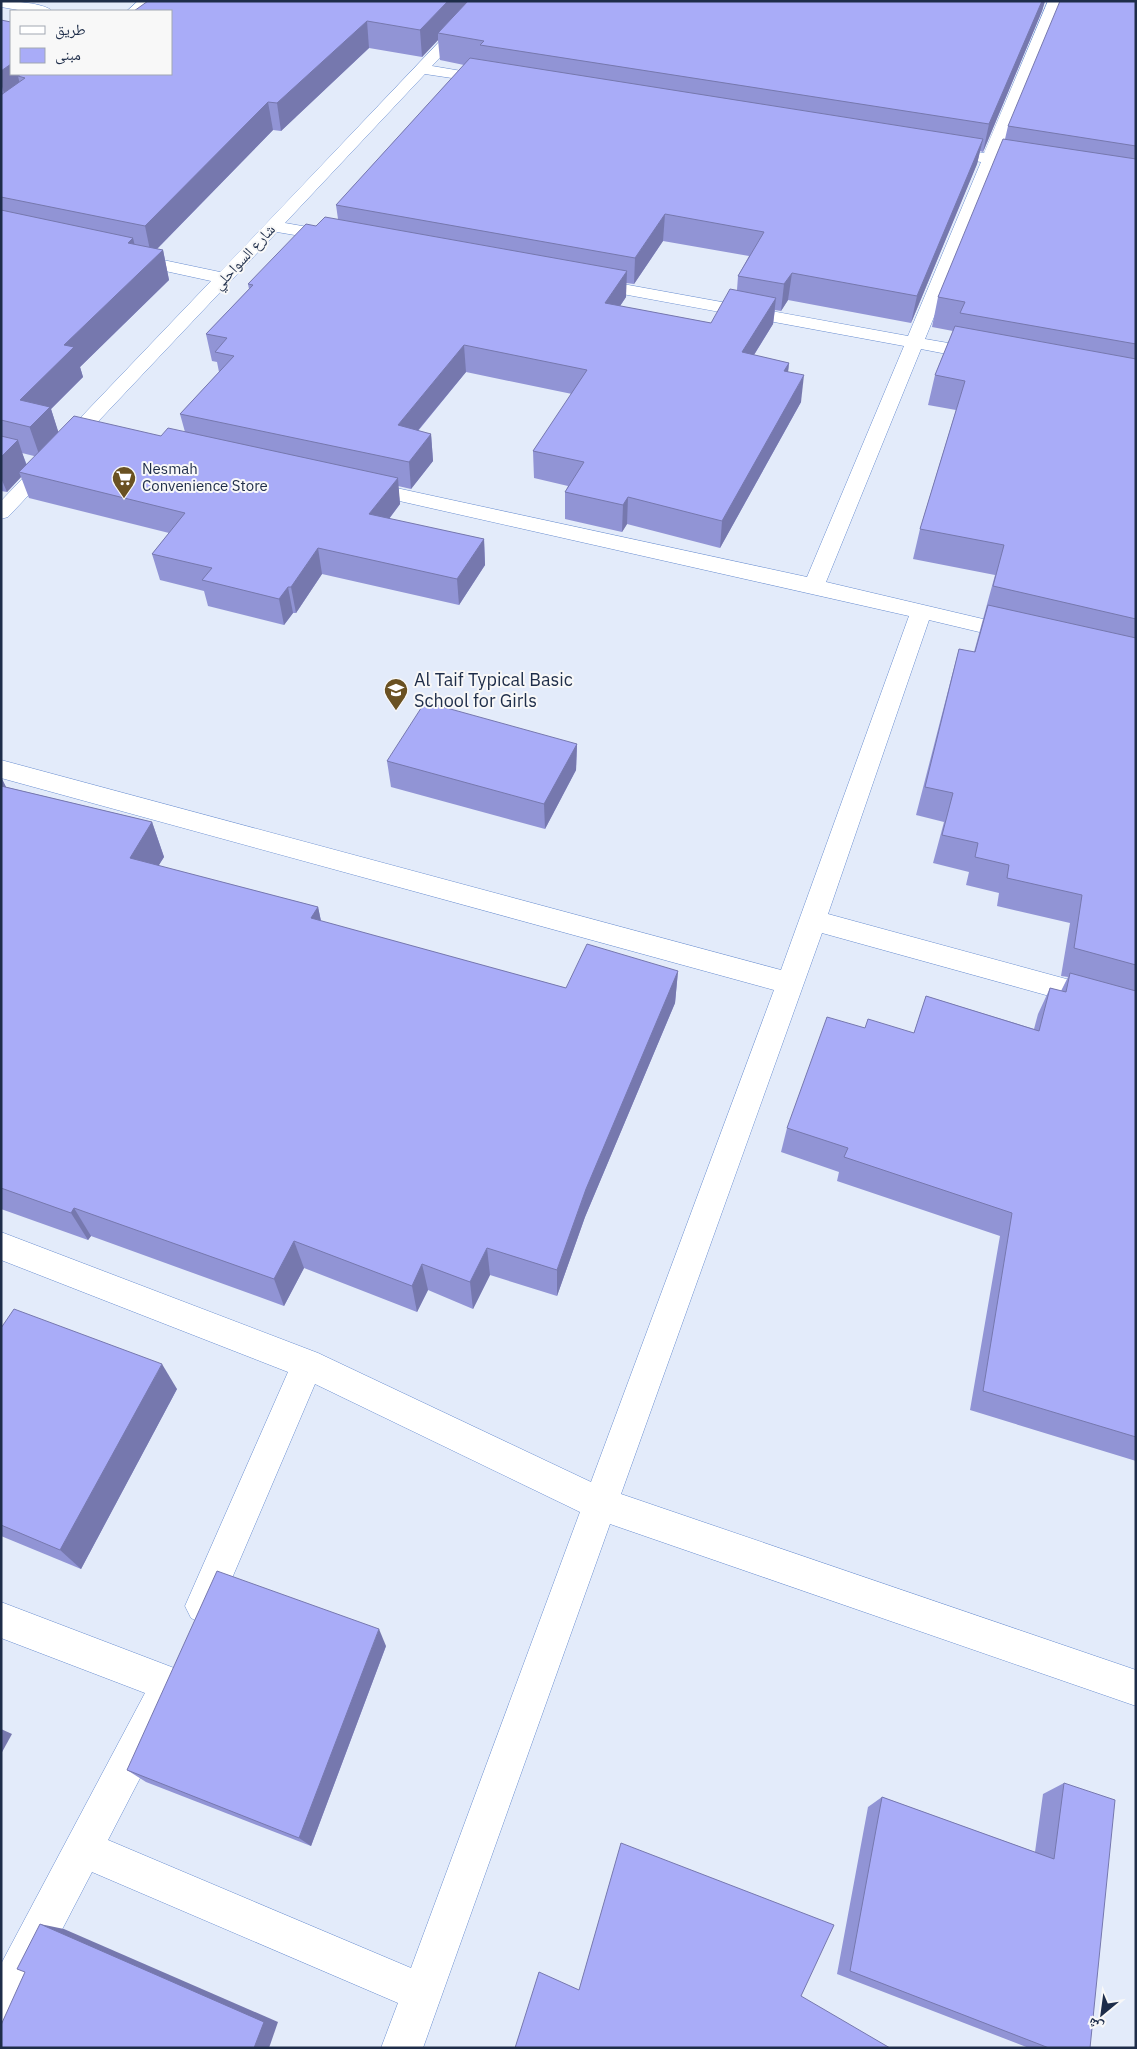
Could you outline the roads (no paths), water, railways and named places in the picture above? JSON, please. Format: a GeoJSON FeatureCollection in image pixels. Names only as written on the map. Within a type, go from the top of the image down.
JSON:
{"type":"FeatureCollection","features":[{"type":"Feature","properties":{"kind":"street"},"geometry":{"type":"LineString","coordinates":[[135,10],[147,1]]}},
{"type":"Feature","properties":{"kind":"street","name":"شارع السواحلي"},"geometry":{"type":"LineString","coordinates":[[1,513],[37,464],[94,428],[224,278],[486,1]]}},
{"type":"Feature","properties":{"kind":"street"},"geometry":{"type":"LineString","coordinates":[[1,3],[40,10]]}},
{"type":"Feature","properties":{"kind":"street"},"geometry":{"type":"LineString","coordinates":[[814,586],[990,159],[1048,4],[1071,10]]}},
{"type":"Feature","properties":{"kind":"street"},"geometry":{"type":"LineString","coordinates":[[422,69],[510,83]]}},
{"type":"Feature","properties":{"kind":"street"},"geometry":{"type":"LineString","coordinates":[[931,150],[1048,168]]}},
{"type":"Feature","properties":{"kind":"street"},"geometry":{"type":"LineString","coordinates":[[274,226],[351,240]]}},
{"type":"Feature","properties":{"kind":"street"},"geometry":{"type":"LineString","coordinates":[[118,255],[224,278]]}},
{"type":"Feature","properties":{"kind":"street"},"geometry":{"type":"LineString","coordinates":[[575,280],[1001,358]]}},
{"type":"Feature","properties":{"kind":"street"},"geometry":{"type":"LineString","coordinates":[[347,483],[814,586],[1033,638]]}},
{"type":"Feature","properties":{"kind":"street"},"geometry":{"type":"LineString","coordinates":[[402,2048],[788,984],[813,920],[921,612]]}},
{"type":"Feature","properties":{"kind":"street"},"geometry":{"type":"LineString","coordinates":[[1,769],[788,984]]}},
{"type":"Feature","properties":{"kind":"street"},"geometry":{"type":"LineString","coordinates":[[813,920],[1136,1009]]}},
{"type":"Feature","properties":{"kind":"street"},"geometry":{"type":"LineString","coordinates":[[1,1246],[307,1364],[600,1504],[1136,1688]]}},
{"type":"Feature","properties":{"kind":"street"},"geometry":{"type":"LineString","coordinates":[[1,2006],[180,1660],[307,1364]]}},
{"type":"Feature","properties":{"kind":"street"},"geometry":{"type":"LineString","coordinates":[[1,1620],[180,1660]]}},
{"type":"Feature","properties":{"kind":"street"},"geometry":{"type":"LineString","coordinates":[[83,1849],[422,1993]]}},
{"type":"Feature","properties":{"kind":"place","name":"Nesmah Convenience Store"},"geometry":{"type":"Point","coordinates":[124,499]}},
{"type":"Feature","properties":{"kind":"place","name":"Al Taif Typical Basic School for Girls"},"geometry":{"type":"Point","coordinates":[396,711]}}]}
